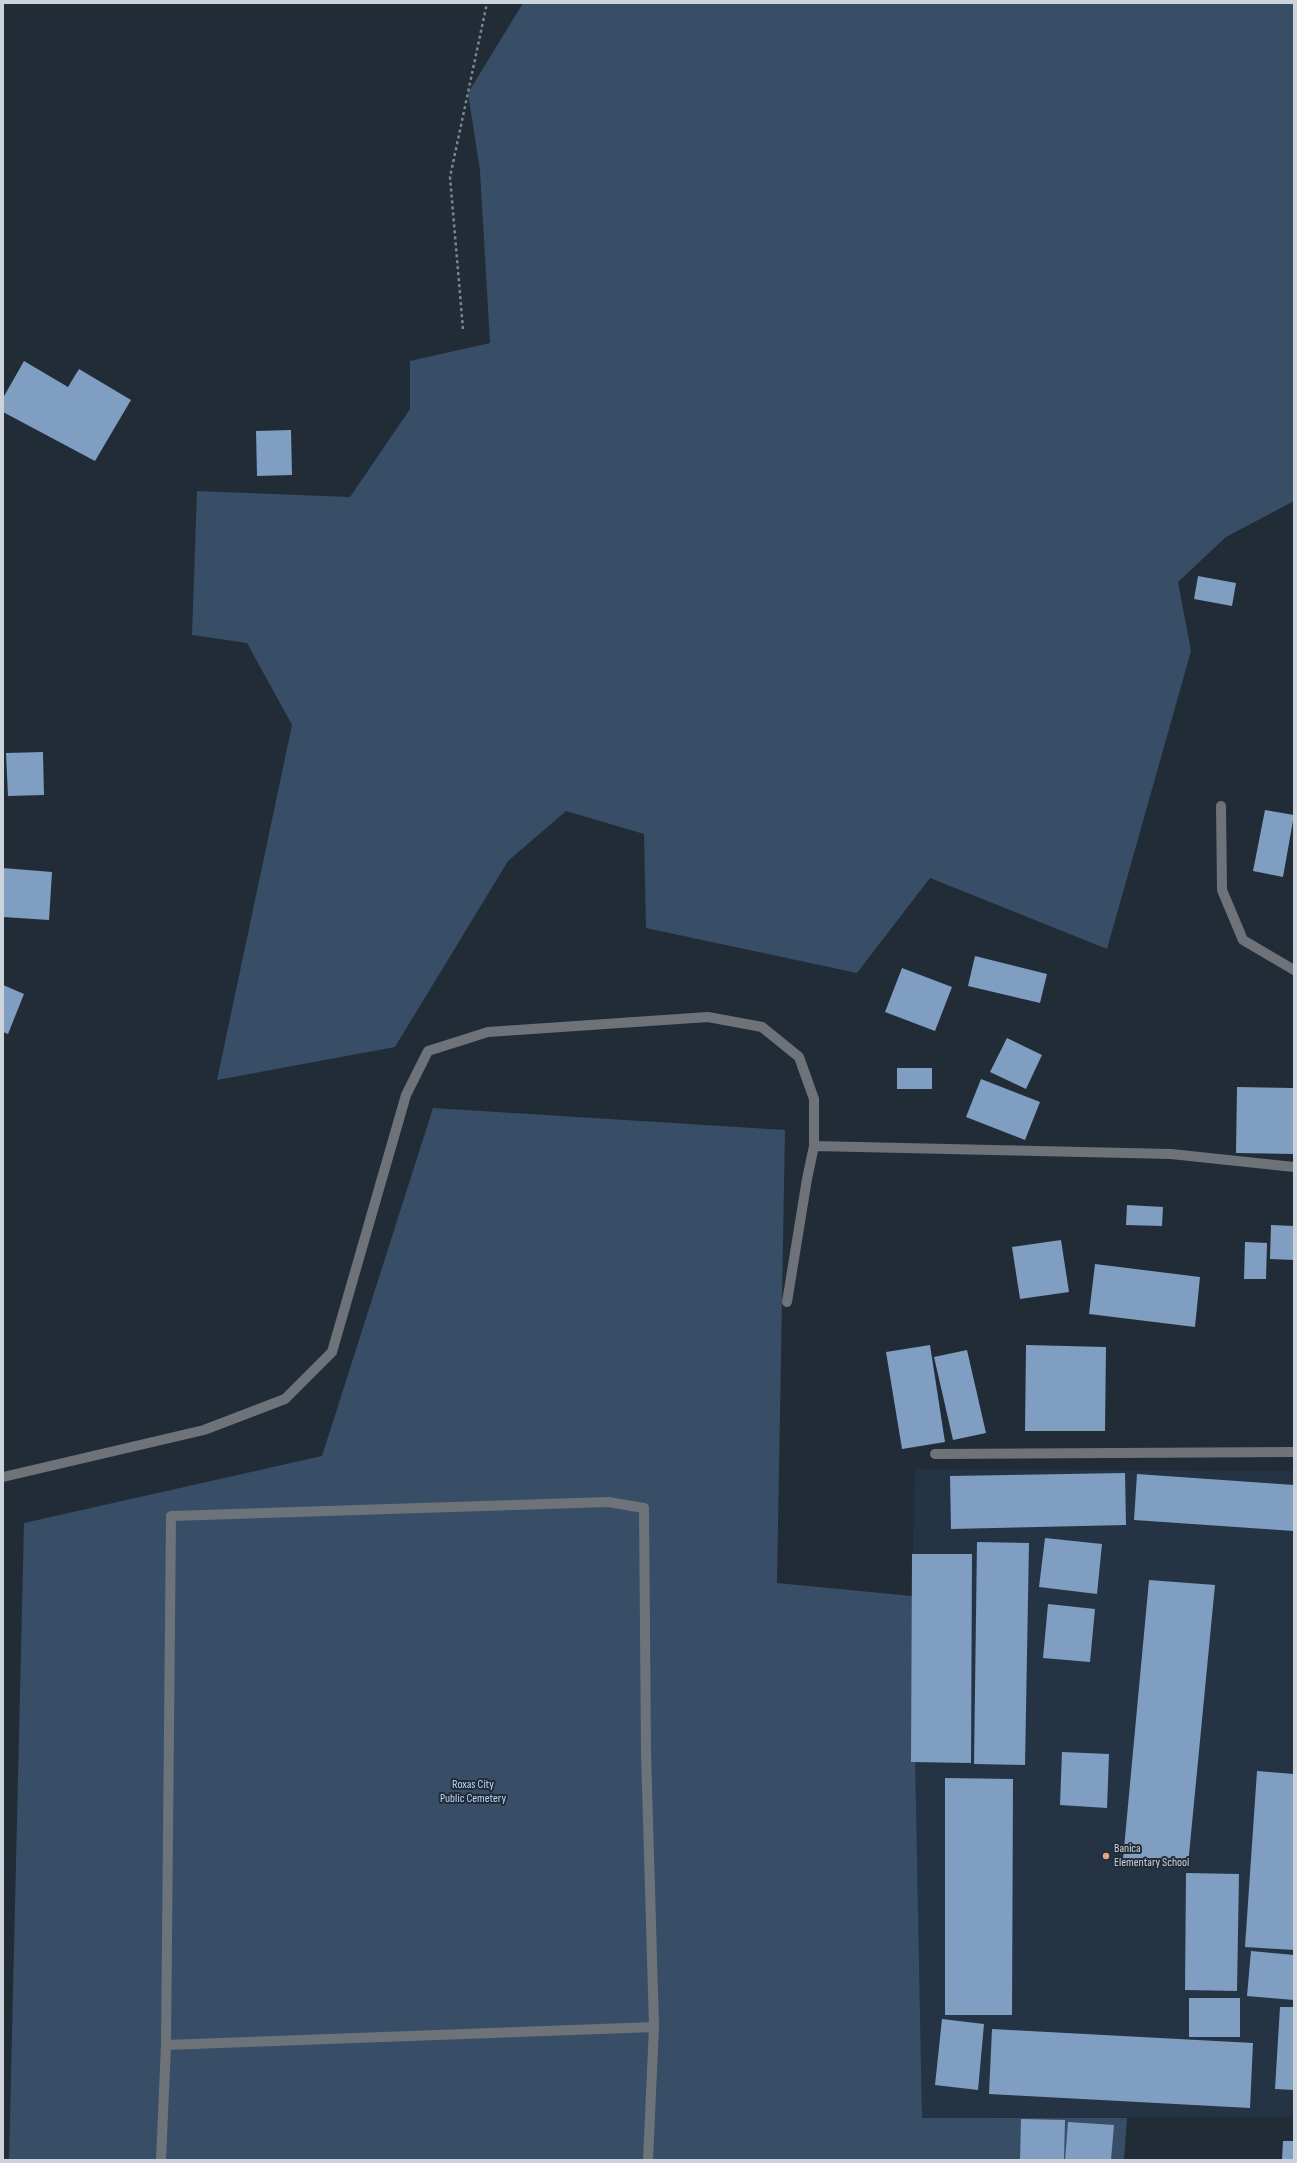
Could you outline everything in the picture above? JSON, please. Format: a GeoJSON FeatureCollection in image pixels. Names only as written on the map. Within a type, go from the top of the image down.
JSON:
{"type":"FeatureCollection","features":[{"type":"Feature","properties":{"kind":"street"},"geometry":{"type":"LineString","coordinates":[[1222,806],[1222,890],[1243,940],[1294,970]]}},
{"type":"Feature","properties":{"kind":"street"},"geometry":{"type":"LineString","coordinates":[[3,1477],[204,1430],[285,1399],[332,1352],[406,1095],[428,1052],[488,1032],[708,1017],[762,1027],[799,1057],[814,1099],[814,1146],[807,1179],[788,1302]]}},
{"type":"Feature","properties":{"kind":"street"},"geometry":{"type":"LineString","coordinates":[[814,1146],[1171,1154],[1294,1167]]}},
{"type":"Feature","properties":{"kind":"street"},"geometry":{"type":"LineString","coordinates":[[935,1454],[1294,1452]]}},
{"type":"Feature","properties":{"kind":"street"},"geometry":{"type":"LineString","coordinates":[[161,2160],[166,2045],[170,1516],[608,1502],[644,1508],[646,1752],[654,2028],[648,2160]]}},
{"type":"Feature","properties":{"kind":"street"},"geometry":{"type":"LineString","coordinates":[[166,2045],[654,2028]]}},
{"type":"Feature","properties":{"kind":"path"},"geometry":{"type":"LineString","coordinates":[[463,330],[450,177],[487,3]]}},
{"type":"Feature","properties":{"kind":"shaded area","name":"Banica Elementary School"},"geometry":{"type":"Polygon","coordinates":[[[915,1469],[1294,1471],[1294,2117],[922,2118],[912,1596],[915,1469]]]}},
{"type":"Feature","properties":{"kind":"green space"},"geometry":{"type":"Polygon","coordinates":[[[523,3],[1294,3],[1294,501],[1226,537],[1178,582],[1191,651],[1107,949],[930,878],[857,973],[646,928],[644,834],[566,811],[508,861],[395,1047],[217,1080],[292,725],[247,643],[192,635],[197,491],[350,497],[410,409],[410,361],[490,343],[480,171],[468,93],[523,3]]]}},
{"type":"Feature","properties":{"kind":"green space","name":"Roxas City Public Cemetery"},"geometry":{"type":"Polygon","coordinates":[[[433,1108],[785,1130],[777,1583],[912,1596],[922,2118],[1127,2118],[1124,2160],[9,2160],[24,1523],[322,1456],[433,1108]]]}},
{"type":"Feature","properties":{"kind":"building"},"geometry":{"type":"Polygon","coordinates":[[[24,361],[68,387],[79,369],[131,400],[95,461],[3,412],[3,398],[24,361]]]}},
{"type":"Feature","properties":{"kind":"building"},"geometry":{"type":"Polygon","coordinates":[[[291,430],[292,475],[257,476],[256,431],[291,430]]]}},
{"type":"Feature","properties":{"kind":"building"},"geometry":{"type":"Polygon","coordinates":[[[1198,576],[1236,583],[1232,606],[1194,599],[1198,576]]]}},
{"type":"Feature","properties":{"kind":"building"},"geometry":{"type":"Polygon","coordinates":[[[43,752],[44,795],[8,796],[6,753],[43,752]]]}},
{"type":"Feature","properties":{"kind":"building"},"geometry":{"type":"Polygon","coordinates":[[[1265,810],[1294,815],[1283,877],[1253,871],[1265,810]]]}},
{"type":"Feature","properties":{"kind":"building"},"geometry":{"type":"Polygon","coordinates":[[[3,868],[52,872],[49,920],[3,917],[3,868]]]}},
{"type":"Feature","properties":{"kind":"building"},"geometry":{"type":"Polygon","coordinates":[[[975,956],[1047,974],[1040,1003],[968,986],[975,956]]]}},
{"type":"Feature","properties":{"kind":"building"},"geometry":{"type":"Polygon","coordinates":[[[902,968],[952,987],[935,1031],[885,1012],[902,968]]]}},
{"type":"Feature","properties":{"kind":"building"},"geometry":{"type":"Polygon","coordinates":[[[3,985],[24,994],[8,1034],[3,1032],[3,985]]]}},
{"type":"Feature","properties":{"kind":"building"},"geometry":{"type":"Polygon","coordinates":[[[1007,1038],[1042,1055],[1026,1089],[990,1072],[1007,1038]]]}},
{"type":"Feature","properties":{"kind":"building"},"geometry":{"type":"Polygon","coordinates":[[[897,1068],[932,1068],[932,1089],[897,1089],[897,1068]]]}},
{"type":"Feature","properties":{"kind":"building"},"geometry":{"type":"Polygon","coordinates":[[[981,1079],[1040,1102],[1025,1140],[966,1117],[981,1079]]]}},
{"type":"Feature","properties":{"kind":"building"},"geometry":{"type":"Polygon","coordinates":[[[1237,1087],[1294,1088],[1294,1154],[1236,1153],[1237,1087]]]}},
{"type":"Feature","properties":{"kind":"building"},"geometry":{"type":"Polygon","coordinates":[[[1127,1205],[1163,1207],[1162,1226],[1126,1225],[1127,1205]]]}},
{"type":"Feature","properties":{"kind":"building"},"geometry":{"type":"Polygon","coordinates":[[[1271,1225],[1294,1226],[1294,1260],[1270,1259],[1271,1225]]]}},
{"type":"Feature","properties":{"kind":"building"},"geometry":{"type":"Polygon","coordinates":[[[1061,1240],[1069,1292],[1020,1299],[1012,1247],[1061,1240]]]}},
{"type":"Feature","properties":{"kind":"building"},"geometry":{"type":"Polygon","coordinates":[[[1245,1242],[1267,1243],[1266,1279],[1244,1279],[1245,1242]]]}},
{"type":"Feature","properties":{"kind":"building"},"geometry":{"type":"Polygon","coordinates":[[[1095,1264],[1200,1277],[1195,1327],[1089,1314],[1095,1264]]]}},
{"type":"Feature","properties":{"kind":"building"},"geometry":{"type":"Polygon","coordinates":[[[930,1345],[945,1442],[902,1449],[886,1352],[930,1345]]]}},
{"type":"Feature","properties":{"kind":"building"},"geometry":{"type":"Polygon","coordinates":[[[1026,1345],[1106,1347],[1105,1431],[1025,1431],[1026,1345]]]}},
{"type":"Feature","properties":{"kind":"building"},"geometry":{"type":"Polygon","coordinates":[[[967,1350],[986,1433],[953,1440],[934,1357],[967,1350]]]}},
{"type":"Feature","properties":{"kind":"building"},"geometry":{"type":"Polygon","coordinates":[[[1125,1473],[1126,1525],[951,1529],[950,1476],[1125,1473]]]}},
{"type":"Feature","properties":{"kind":"building"},"geometry":{"type":"Polygon","coordinates":[[[1137,1474],[1294,1485],[1294,1531],[1134,1520],[1137,1474]]]}},
{"type":"Feature","properties":{"kind":"building"},"geometry":{"type":"Polygon","coordinates":[[[1045,1538],[1102,1544],[1097,1594],[1039,1587],[1045,1538]]]}},
{"type":"Feature","properties":{"kind":"building"},"geometry":{"type":"Polygon","coordinates":[[[977,1542],[1029,1543],[1025,1765],[974,1764],[977,1542]]]}},
{"type":"Feature","properties":{"kind":"building"},"geometry":{"type":"Polygon","coordinates":[[[912,1554],[972,1554],[971,1763],[911,1762],[912,1554]]]}},
{"type":"Feature","properties":{"kind":"building"},"geometry":{"type":"Polygon","coordinates":[[[1149,1580],[1215,1585],[1188,1865],[1123,1859],[1149,1580]]]}},
{"type":"Feature","properties":{"kind":"building"},"geometry":{"type":"Polygon","coordinates":[[[1048,1604],[1095,1609],[1090,1662],[1043,1658],[1048,1604]]]}},
{"type":"Feature","properties":{"kind":"building"},"geometry":{"type":"Polygon","coordinates":[[[1062,1752],[1109,1754],[1107,1808],[1060,1805],[1062,1752]]]}},
{"type":"Feature","properties":{"kind":"building"},"geometry":{"type":"Polygon","coordinates":[[[1257,1771],[1294,1774],[1294,1950],[1245,1947],[1257,1771]]]}},
{"type":"Feature","properties":{"kind":"building"},"geometry":{"type":"Polygon","coordinates":[[[945,1778],[1013,1779],[1012,2015],[945,2015],[945,1778]]]}},
{"type":"Feature","properties":{"kind":"building"},"geometry":{"type":"Polygon","coordinates":[[[1186,1873],[1239,1874],[1237,1991],[1185,1990],[1186,1873]]]}},
{"type":"Feature","properties":{"kind":"building"},"geometry":{"type":"Polygon","coordinates":[[[1251,1951],[1294,1955],[1294,2000],[1247,1996],[1251,1951]]]}},
{"type":"Feature","properties":{"kind":"building"},"geometry":{"type":"Polygon","coordinates":[[[1189,1998],[1240,1998],[1240,2037],[1189,2037],[1189,1998]]]}},
{"type":"Feature","properties":{"kind":"building"},"geometry":{"type":"Polygon","coordinates":[[[1280,2007],[1294,2007],[1294,2090],[1275,2089],[1280,2007]]]}},
{"type":"Feature","properties":{"kind":"building"},"geometry":{"type":"Polygon","coordinates":[[[942,2019],[984,2024],[978,2090],[935,2085],[942,2019]]]}},
{"type":"Feature","properties":{"kind":"building"},"geometry":{"type":"Polygon","coordinates":[[[992,2029],[1253,2043],[1250,2108],[989,2094],[992,2029]]]}},
{"type":"Feature","properties":{"kind":"building"},"geometry":{"type":"Polygon","coordinates":[[[1021,2119],[1065,2120],[1064,2160],[1020,2160],[1021,2119]]]}},
{"type":"Feature","properties":{"kind":"building"},"geometry":{"type":"Polygon","coordinates":[[[1068,2122],[1114,2125],[1111,2160],[1065,2160],[1068,2122]]]}},
{"type":"Feature","properties":{"kind":"building"},"geometry":{"type":"Polygon","coordinates":[[[1283,2141],[1294,2141],[1294,2160],[1282,2160],[1283,2141]]]}},
{"type":"Feature","properties":{"kind":"place","name":"Banica Elementary School"},"geometry":{"type":"Point","coordinates":[1106,1856]}}]}
